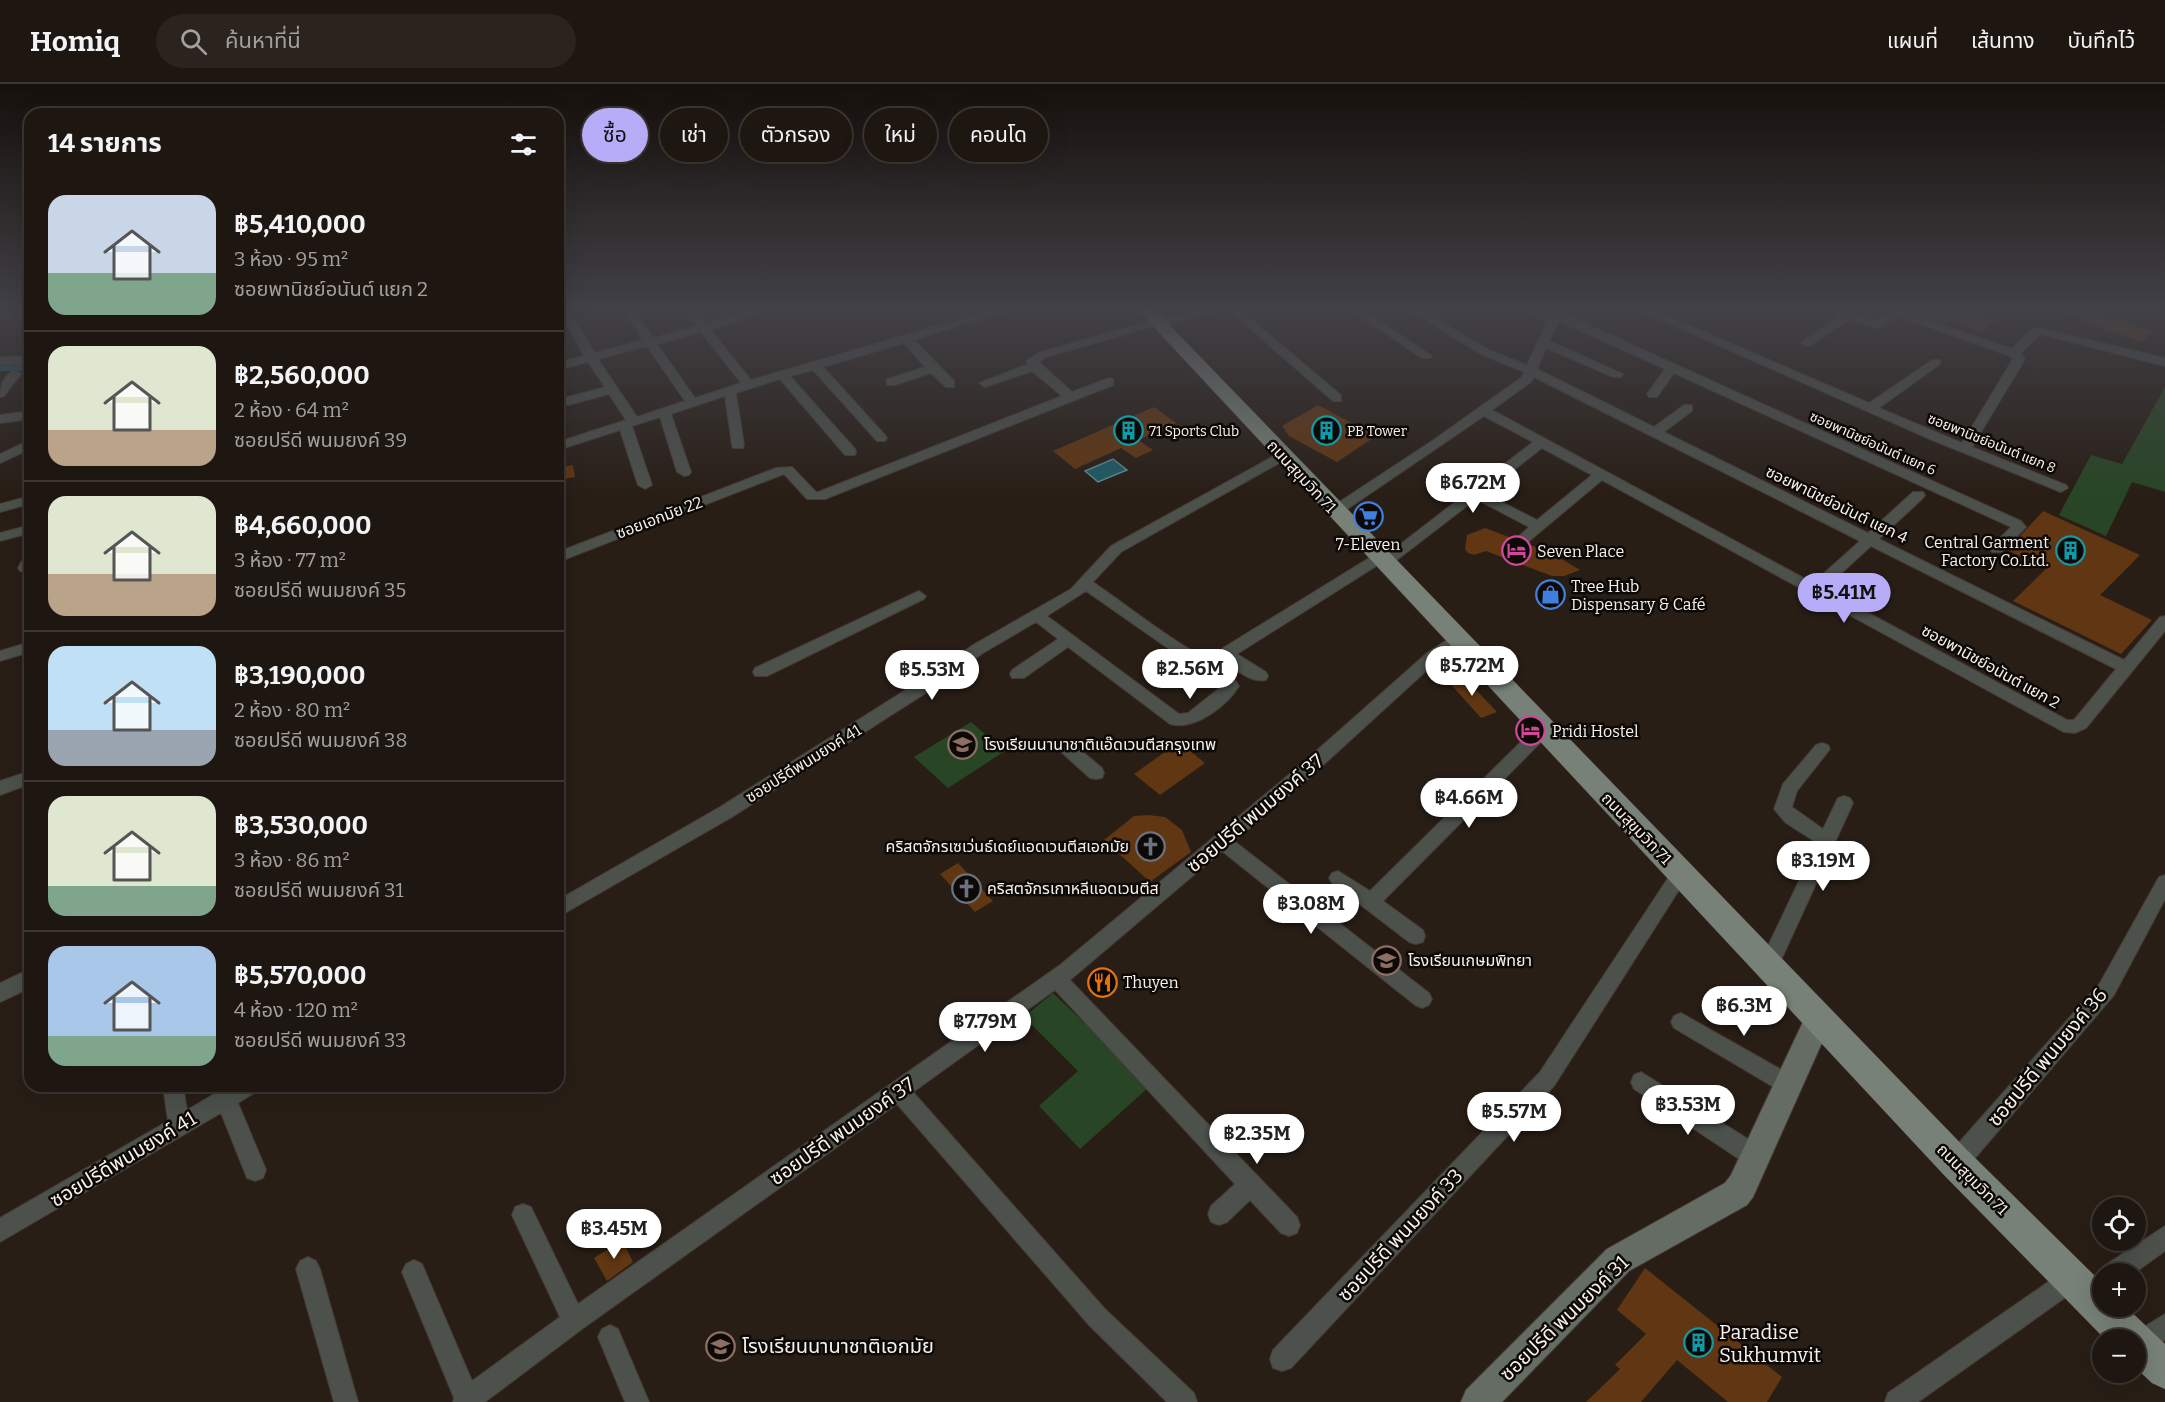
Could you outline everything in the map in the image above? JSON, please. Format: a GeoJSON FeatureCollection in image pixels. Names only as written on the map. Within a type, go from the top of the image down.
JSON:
{"type":"FeatureCollection","features":[{"type":"Feature","properties":{"kind":"main road","name":"ถนนสุขุมวิท 71"},"geometry":{"type":"LineString","coordinates":[[1205,373],[1956,1163],[2134,1329]]}},
{"type":"Feature","properties":{"kind":"main road","name":"ถนนสุขุมวิท 71"},"geometry":{"type":"LineString","coordinates":[[2146,1342],[2165,1370]]}},
{"type":"Feature","properties":{"kind":"street"},"geometry":{"type":"LineString","coordinates":[[601,373],[630,423],[645,485]]}},
{"type":"Feature","properties":{"kind":"street"},"geometry":{"type":"LineString","coordinates":[[672,373],[692,403]]}},
{"type":"Feature","properties":{"kind":"street"},"geometry":{"type":"LineString","coordinates":[[738,373],[748,385]]}},
{"type":"Feature","properties":{"kind":"street"},"geometry":{"type":"LineString","coordinates":[[564,444],[790,373]]}},
{"type":"Feature","properties":{"kind":"street"},"geometry":{"type":"LineString","coordinates":[[822,373],[881,438]]}},
{"type":"Feature","properties":{"kind":"street"},"geometry":{"type":"LineString","coordinates":[[891,382],[919,373]]}},
{"type":"Feature","properties":{"kind":"street"},"geometry":{"type":"LineString","coordinates":[[938,373],[950,384]]}},
{"type":"Feature","properties":{"kind":"street"},"geometry":{"type":"LineString","coordinates":[[985,383],[1015,373]]}},
{"type":"Feature","properties":{"kind":"street"},"geometry":{"type":"LineString","coordinates":[[1042,373],[1071,397],[1109,382]]}},
{"type":"Feature","properties":{"kind":"street"},"geometry":{"type":"LineString","coordinates":[[1307,373],[1337,398]]}},
{"type":"Feature","properties":{"kind":"street"},"geometry":{"type":"LineString","coordinates":[[1335,511],[1437,444],[1527,379],[1531,373]]}},
{"type":"Feature","properties":{"kind":"street","name":"ซอยพานิชย์อนันต์ แยก 4"},"geometry":{"type":"LineString","coordinates":[[1535,373],[2127,668]]}},
{"type":"Feature","properties":{"kind":"street"},"geometry":{"type":"LineString","coordinates":[[1653,394],[1668,373]]}},
{"type":"Feature","properties":{"kind":"street","name":"ซอยพานิชย์อนันต์ แยก 6"},"geometry":{"type":"LineString","coordinates":[[1681,373],[2016,524],[2019,527],[1997,549]]}},
{"type":"Feature","properties":{"kind":"street","name":"ซอยพานิชย์อนันต์ แยก 8"},"geometry":{"type":"LineString","coordinates":[[1788,373],[2061,488]]}},
{"type":"Feature","properties":{"kind":"street"},"geometry":{"type":"LineString","coordinates":[[1870,408],[1921,373]]}},
{"type":"Feature","properties":{"kind":"street"},"geometry":{"type":"LineString","coordinates":[[1965,448],[2011,373]]}},
{"type":"Feature","properties":{"kind":"street"},"geometry":{"type":"LineString","coordinates":[[0,393],[15,374]]}},
{"type":"Feature","properties":{"kind":"street"},"geometry":{"type":"LineString","coordinates":[[782,375],[850,452]]}},
{"type":"Feature","properties":{"kind":"street"},"geometry":{"type":"LineString","coordinates":[[568,401],[612,389]]}},
{"type":"Feature","properties":{"kind":"street"},"geometry":{"type":"LineString","coordinates":[[730,391],[738,445]]}},
{"type":"Feature","properties":{"kind":"street","name":"ซอยเอกมัย 22"},"geometry":{"type":"LineString","coordinates":[[564,555],[787,470],[812,496],[820,496],[1071,397]]}},
{"type":"Feature","properties":{"kind":"street"},"geometry":{"type":"LineString","coordinates":[[1655,432],[1688,408]]}},
{"type":"Feature","properties":{"kind":"street","name":"ซอยพานิชย์อนันต์ แยก 2"},"geometry":{"type":"LineString","coordinates":[[1484,410],[2071,728],[2080,724],[2165,621]]}},
{"type":"Feature","properties":{"kind":"street"},"geometry":{"type":"LineString","coordinates":[[664,412],[684,472]]}},
{"type":"Feature","properties":{"kind":"street"},"geometry":{"type":"LineString","coordinates":[[0,418],[24,416]]}},
{"type":"Feature","properties":{"kind":"street"},"geometry":{"type":"LineString","coordinates":[[1260,676],[1229,657],[1228,652],[1382,560],[1543,441]]}},
{"type":"Feature","properties":{"kind":"street"},"geometry":{"type":"LineString","coordinates":[[0,459],[24,447]]}},
{"type":"Feature","properties":{"kind":"street","name":"ซอยปรีดีพนมยงค์ 41"},"geometry":{"type":"LineString","coordinates":[[564,905],[782,777],[978,649],[1076,592],[1116,549],[1283,455]]}},
{"type":"Feature","properties":{"kind":"street"},"geometry":{"type":"LineString","coordinates":[[1523,539],[1602,473]]}},
{"type":"Feature","properties":{"kind":"street"},"geometry":{"type":"LineString","coordinates":[[1474,493],[1538,526]]}},
{"type":"Feature","properties":{"kind":"street"},"geometry":{"type":"LineString","coordinates":[[1815,590],[1918,495]]}},
{"type":"Feature","properties":{"kind":"street"},"geometry":{"type":"LineString","coordinates":[[0,508],[24,502]]}},
{"type":"Feature","properties":{"kind":"street"},"geometry":{"type":"LineString","coordinates":[[0,537],[24,531]]}},
{"type":"Feature","properties":{"kind":"street"},"geometry":{"type":"LineString","coordinates":[[1036,615],[1176,720],[1192,719],[1231,686],[1224,678],[1085,584]]}},
{"type":"Feature","properties":{"kind":"street"},"geometry":{"type":"LineString","coordinates":[[761,672],[919,596]]}},
{"type":"Feature","properties":{"kind":"street","name":"ซอยปรีดี พนมยงค์ 37"},"geometry":{"type":"LineString","coordinates":[[466,1401],[574,1321],[1057,979],[1333,747],[1432,657],[1456,639]]}},
{"type":"Feature","properties":{"kind":"street"},"geometry":{"type":"LineString","coordinates":[[1018,674],[1068,640]]}},
{"type":"Feature","properties":{"kind":"street"},"geometry":{"type":"LineString","coordinates":[[0,656],[24,648]]}},
{"type":"Feature","properties":{"kind":"street"},"geometry":{"type":"LineString","coordinates":[[1370,903],[1544,730]]}},
{"type":"Feature","properties":{"kind":"street"},"geometry":{"type":"LineString","coordinates":[[1066,747],[1096,773]]}},
{"type":"Feature","properties":{"kind":"street"},"geometry":{"type":"LineString","coordinates":[[1822,749],[1790,789],[1783,809],[1792,818],[1827,841]]}},
{"type":"Feature","properties":{"kind":"street"},"geometry":{"type":"LineString","coordinates":[[0,788],[24,779]]}},
{"type":"Feature","properties":{"kind":"street"},"geometry":{"type":"LineString","coordinates":[[1769,965],[1844,803]]}},
{"type":"Feature","properties":{"kind":"street"},"geometry":{"type":"LineString","coordinates":[[1222,841],[1422,999]]}},
{"type":"Feature","properties":{"kind":"street","name":"ซอยปรีดี พนมยงค์ 33"},"geometry":{"type":"LineString","coordinates":[[1282,1359],[1547,1079],[1680,874]]}},
{"type":"Feature","properties":{"kind":"street"},"geometry":{"type":"LineString","coordinates":[[1338,879],[1416,936]]}},
{"type":"Feature","properties":{"kind":"street","name":"ซอยปรีดี พนมยงค์ 36"},"geometry":{"type":"LineString","coordinates":[[1956,1163],[2107,989],[2165,882]]}},
{"type":"Feature","properties":{"kind":"street"},"geometry":{"type":"LineString","coordinates":[[1057,979],[1289,1225]]}},
{"type":"Feature","properties":{"kind":"street"},"geometry":{"type":"LineString","coordinates":[[0,993],[24,981]]}},
{"type":"Feature","properties":{"kind":"street","name":"ซอยปรีดี พนมยงค์ 31"},"geometry":{"type":"LineString","coordinates":[[1478,1402],[1618,1260],[1736,1194],[1742,1186],[1819,1018]]}},
{"type":"Feature","properties":{"kind":"street"},"geometry":{"type":"LineString","coordinates":[[1681,1022],[1789,1084]]}},
{"type":"Feature","properties":{"kind":"street"},"geometry":{"type":"LineString","coordinates":[[1641,1082],[1756,1156]]}},
{"type":"Feature","properties":{"kind":"street"},"geometry":{"type":"LineString","coordinates":[[899,1091],[1097,1317],[1185,1402]]}},
{"type":"Feature","properties":{"kind":"street"},"geometry":{"type":"LineString","coordinates":[[174,1092],[179,1126]]}},
{"type":"Feature","properties":{"kind":"street","name":"ซอยปรีดีพนมยงค์ 41"},"geometry":{"type":"LineString","coordinates":[[0,1232],[236,1092]]}},
{"type":"Feature","properties":{"kind":"street"},"geometry":{"type":"LineString","coordinates":[[225,1098],[255,1170]]}},
{"type":"Feature","properties":{"kind":"street"},"geometry":{"type":"LineString","coordinates":[[1219,1214],[1250,1184]]}},
{"type":"Feature","properties":{"kind":"street"},"geometry":{"type":"LineString","coordinates":[[523,1215],[574,1321]]}},
{"type":"Feature","properties":{"kind":"street"},"geometry":{"type":"LineString","coordinates":[[2128,1263],[2165,1237]]}},
{"type":"Feature","properties":{"kind":"street"},"geometry":{"type":"LineString","coordinates":[[308,1269],[346,1402]]}},
{"type":"Feature","properties":{"kind":"street"},"geometry":{"type":"LineString","coordinates":[[414,1272],[466,1401]]}},
{"type":"Feature","properties":{"kind":"street"},"geometry":{"type":"LineString","coordinates":[[1897,1402],[2086,1284]]}},
{"type":"Feature","properties":{"kind":"street"},"geometry":{"type":"LineString","coordinates":[[610,1337],[637,1402]]}},
{"type":"Feature","properties":{"kind":"green space"},"geometry":{"type":"Polygon","coordinates":[[[2165,387],[2165,492],[2132,482],[2106,536],[2059,515],[2091,455],[2122,464],[2165,387]]]}},
{"type":"Feature","properties":{"kind":"green space"},"geometry":{"type":"Polygon","coordinates":[[[971,722],[1005,751],[948,788],[914,757],[971,722]]]}},
{"type":"Feature","properties":{"kind":"green space"},"geometry":{"type":"Polygon","coordinates":[[[1053,993],[1150,1086],[1080,1149],[1039,1106],[1078,1071],[1024,1017],[1053,993]]]}},
{"type":"Feature","properties":{"kind":"water"},"geometry":{"type":"Polygon","coordinates":[[[1113,459],[1127,470],[1098,482],[1085,471],[1113,459]]]}},
{"type":"Feature","properties":{"kind":"building","name":"PB Tower"},"geometry":{"type":"Polygon","coordinates":[[[1318,405],[1376,436],[1337,462],[1289,436],[1282,426],[1318,405]]]}},
{"type":"Feature","properties":{"kind":"building","name":"71 Sports Club"},"geometry":{"type":"Polygon","coordinates":[[[1154,407],[1176,423],[1138,440],[1153,450],[1136,458],[1121,448],[1075,469],[1053,451],[1154,407]]]}},
{"type":"Feature","properties":{"kind":"building"},"geometry":{"type":"Polygon","coordinates":[[[573,465],[575,477],[564,479],[564,467],[573,465]]]}},
{"type":"Feature","properties":{"kind":"building"},"geometry":{"type":"Polygon","coordinates":[[[2043,511],[2140,555],[2100,595],[2152,620],[2121,654],[2013,601],[2046,569],[2007,550],[2043,511]]]}},
{"type":"Feature","properties":{"kind":"building","name":"Seven Place"},"geometry":{"type":"Polygon","coordinates":[[[1485,528],[1514,539],[1522,545],[1528,544],[1553,554],[1580,570],[1564,576],[1552,576],[1486,551],[1474,555],[1468,553],[1465,549],[1467,535],[1485,528]]]}},
{"type":"Feature","properties":{"kind":"building"},"geometry":{"type":"Polygon","coordinates":[[[1462,675],[1497,712],[1481,718],[1447,680],[1462,675]]]}},
{"type":"Feature","properties":{"kind":"building"},"geometry":{"type":"Polygon","coordinates":[[[1179,742],[1205,763],[1160,795],[1134,774],[1179,742]]]}},
{"type":"Feature","properties":{"kind":"building","name":"คริสตจักรเซเว่นธ์เดย์แอดเวนตีสเอกมัย"},"geometry":{"type":"Polygon","coordinates":[[[1134,816],[1165,817],[1182,830],[1191,852],[1150,882],[1104,840],[1134,816]]]}},
{"type":"Feature","properties":{"kind":"building","name":"คริสตจักรเกาหลีแอดเวนตีส"},"geometry":{"type":"Polygon","coordinates":[[[958,863],[993,901],[975,912],[940,874],[958,863]]]}},
{"type":"Feature","properties":{"kind":"building"},"geometry":{"type":"Polygon","coordinates":[[[622,1240],[633,1262],[607,1281],[594,1258],[622,1240]]]}},
{"type":"Feature","properties":{"kind":"building","name":"Paradise Sukhumvit"},"geometry":{"type":"Polygon","coordinates":[[[1645,1268],[1782,1377],[1767,1402],[1728,1402],[1677,1360],[1641,1402],[1586,1402],[1620,1369],[1615,1365],[1646,1334],[1617,1310],[1645,1268]]]}},
{"type":"Feature","properties":{"kind":"place","name":"71 Sports Club"},"geometry":{"type":"Point","coordinates":[1128,431]}},
{"type":"Feature","properties":{"kind":"place","name":"PB Tower"},"geometry":{"type":"Point","coordinates":[1326,431]}},
{"type":"Feature","properties":{"kind":"place","name":"7-Eleven"},"geometry":{"type":"Point","coordinates":[1368,516]}},
{"type":"Feature","properties":{"kind":"place","name":"Seven Place"},"geometry":{"type":"Point","coordinates":[1516,551]}},
{"type":"Feature","properties":{"kind":"place","name":"Central Garment Factory Co.Ltd."},"geometry":{"type":"Point","coordinates":[2070,551]}},
{"type":"Feature","properties":{"kind":"place","name":"Tree Hub Dispensary & Café"},"geometry":{"type":"Point","coordinates":[1550,595]}},
{"type":"Feature","properties":{"kind":"place","name":"Pridi Hostel"},"geometry":{"type":"Point","coordinates":[1531,731]}},
{"type":"Feature","properties":{"kind":"place","name":"โรงเรียนนานาชาติแอ๊ดเวนตีสกรุงเทพ"},"geometry":{"type":"Point","coordinates":[963,744]}},
{"type":"Feature","properties":{"kind":"place","name":"คริสตจักรเซเว่นธ์เดย์แอดเวนตีสเอกมัย"},"geometry":{"type":"Point","coordinates":[1150,846]}},
{"type":"Feature","properties":{"kind":"place","name":"คริสตจักรเกาหลีแอดเวนตีส"},"geometry":{"type":"Point","coordinates":[966,888]}},
{"type":"Feature","properties":{"kind":"place","name":"โรงเรียนเกษมพิทยา"},"geometry":{"type":"Point","coordinates":[1387,960]}},
{"type":"Feature","properties":{"kind":"place","name":"Thuyen"},"geometry":{"type":"Point","coordinates":[1102,982]}},
{"type":"Feature","properties":{"kind":"place","name":"Paradise Sukhumvit"},"geometry":{"type":"Point","coordinates":[1698,1343]}},
{"type":"Feature","properties":{"kind":"place","name":"โรงเรียนนานาชาติเอกมัย"},"geometry":{"type":"Point","coordinates":[721,1346]}}]}
